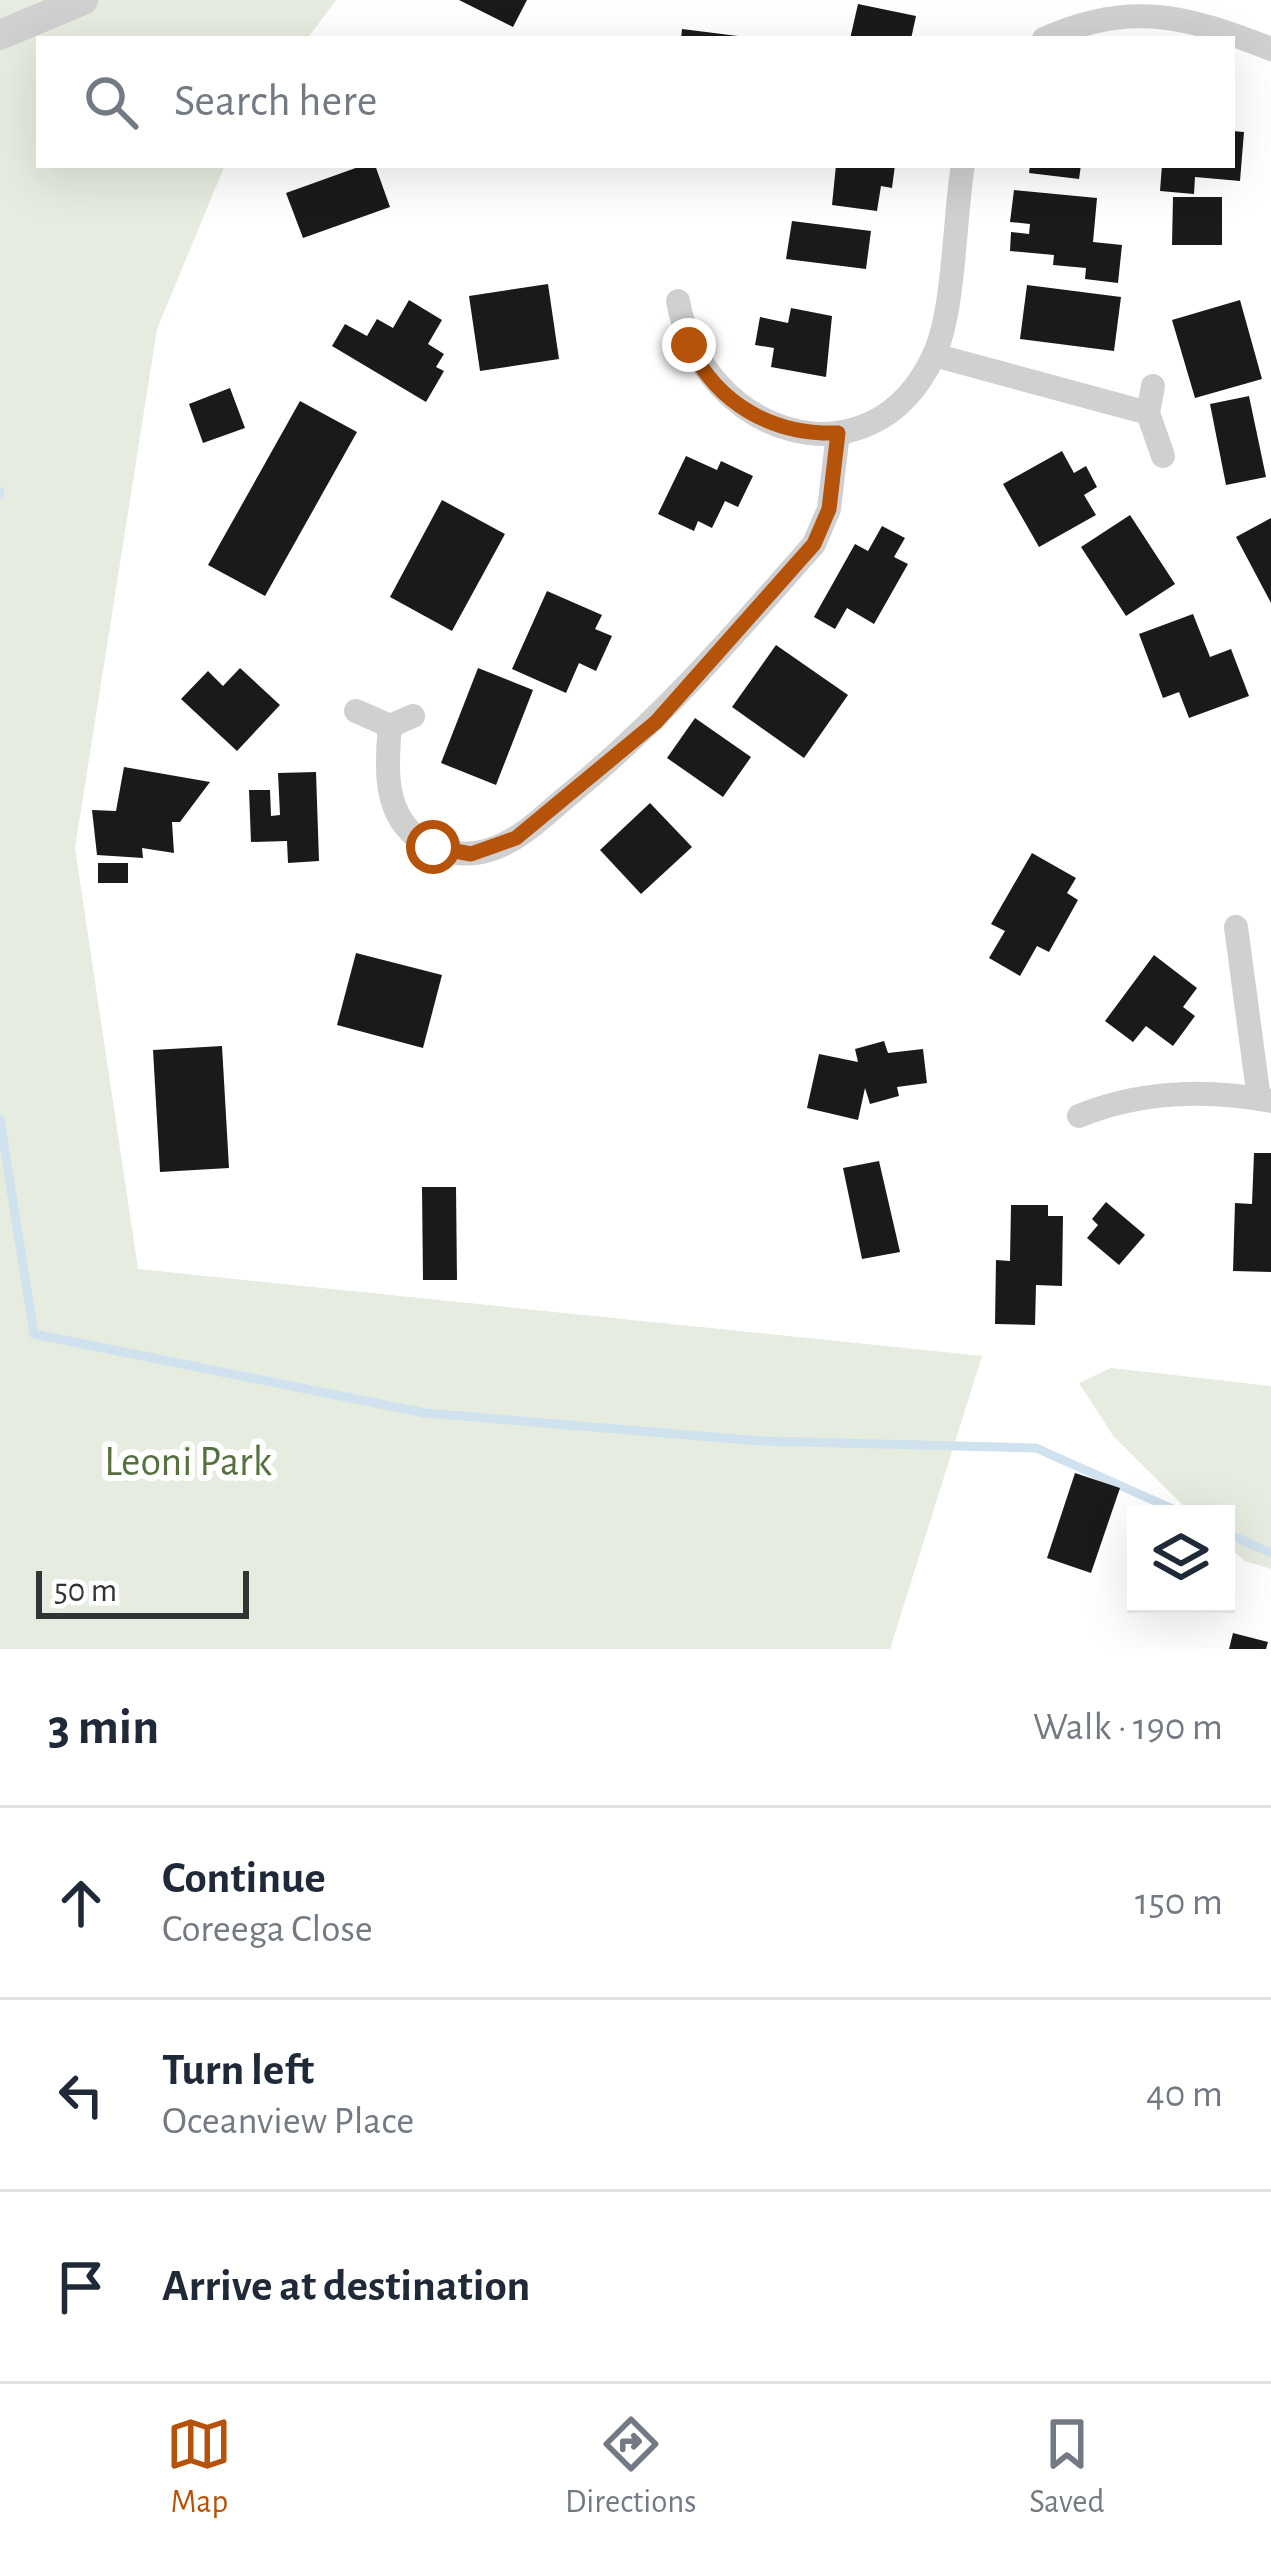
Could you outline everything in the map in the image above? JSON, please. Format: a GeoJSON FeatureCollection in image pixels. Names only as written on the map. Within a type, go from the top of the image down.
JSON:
{"type":"FeatureCollection","features":[{"type":"Feature","properties":{"kind":"street"},"geometry":{"type":"LineString","coordinates":[[0,35],[83,0]]}},
{"type":"Feature","properties":{"kind":"street"},"geometry":{"type":"LineString","coordinates":[[1050,36],[1078,22],[1154,12],[1192,17],[1271,49]]}},
{"type":"Feature","properties":{"kind":"street"},"geometry":{"type":"LineString","coordinates":[[678,302],[700,367],[738,405],[789,430],[838,433],[884,412],[909,390],[934,356],[963,168]]}},
{"type":"Feature","properties":{"kind":"street"},"geometry":{"type":"LineString","coordinates":[[934,356],[1148,413]]}},
{"type":"Feature","properties":{"kind":"street"},"geometry":{"type":"LineString","coordinates":[[1153,386],[1148,413],[1163,456]]}},
{"type":"Feature","properties":{"kind":"street"},"geometry":{"type":"LineString","coordinates":[[356,711],[401,721],[387,779],[393,802],[415,836],[452,853],[471,854],[516,838],[656,722],[814,544],[829,509],[838,433]]}},
{"type":"Feature","properties":{"kind":"street"},"geometry":{"type":"LineString","coordinates":[[1079,1116],[1137,1096],[1265,1100],[1236,927]]}},
{"type":"Feature","properties":{"kind":"green space","name":"Leoni Park"},"geometry":{"type":"Polygon","coordinates":[[[0,0],[336,0],[309,36],[36,36],[36,168],[224,168],[157,329],[75,848],[138,1269],[982,1356],[890,1649],[0,1649],[0,0]]]}},
{"type":"Feature","properties":{"kind":"green space"},"geometry":{"type":"Polygon","coordinates":[[[1111,1368],[1271,1386],[1271,1569],[1245,1561],[1235,1552],[1235,1505],[1183,1505],[1114,1437],[1079,1383],[1111,1368]]]}},
{"type":"Feature","properties":{"kind":"building"},"geometry":{"type":"Polygon","coordinates":[[[459,0],[527,0],[513,27],[459,0]]]}},
{"type":"Feature","properties":{"kind":"building"},"geometry":{"type":"Polygon","coordinates":[[[858,4],[916,16],[912,36],[851,36],[858,4]]]}},
{"type":"Feature","properties":{"kind":"building"},"geometry":{"type":"Polygon","coordinates":[[[682,29],[738,36],[681,36],[682,29]]]}},
{"type":"Feature","properties":{"kind":"building"},"geometry":{"type":"Polygon","coordinates":[[[1235,131],[1244,132],[1240,181],[1195,177],[1194,194],[1160,191],[1162,168],[1235,168],[1235,131]]]}},
{"type":"Feature","properties":{"kind":"building"},"geometry":{"type":"Polygon","coordinates":[[[356,168],[376,168],[390,207],[303,238],[286,193],[356,168]]]}},
{"type":"Feature","properties":{"kind":"building"},"geometry":{"type":"Polygon","coordinates":[[[836,168],[895,168],[892,188],[881,186],[877,211],[832,205],[836,168]]]}},
{"type":"Feature","properties":{"kind":"building"},"geometry":{"type":"Polygon","coordinates":[[[1030,168],[1081,168],[1079,179],[1029,173],[1030,168]]]}},
{"type":"Feature","properties":{"kind":"building"},"geometry":{"type":"Polygon","coordinates":[[[1014,190],[1097,198],[1093,242],[1122,245],[1118,283],[1085,279],[1086,268],[1053,265],[1054,255],[1010,251],[1011,232],[1029,234],[1030,224],[1010,222],[1014,190]]]}},
{"type":"Feature","properties":{"kind":"building"},"geometry":{"type":"Polygon","coordinates":[[[1173,197],[1222,197],[1222,245],[1172,245],[1173,197]]]}},
{"type":"Feature","properties":{"kind":"building"},"geometry":{"type":"Polygon","coordinates":[[[792,221],[871,231],[866,269],[786,259],[792,221]]]}},
{"type":"Feature","properties":{"kind":"building"},"geometry":{"type":"Polygon","coordinates":[[[548,284],[559,359],[480,371],[469,296],[548,284]]]}},
{"type":"Feature","properties":{"kind":"building"},"geometry":{"type":"Polygon","coordinates":[[[1027,285],[1121,297],[1114,351],[1020,339],[1027,285]]]}},
{"type":"Feature","properties":{"kind":"building"},"geometry":{"type":"Polygon","coordinates":[[[409,300],[442,320],[428,344],[444,354],[436,367],[444,371],[426,402],[332,346],[345,324],[367,336],[377,319],[393,328],[409,300]]]}},
{"type":"Feature","properties":{"kind":"building"},"geometry":{"type":"Polygon","coordinates":[[[1240,300],[1262,379],[1195,398],[1172,320],[1240,300]]]}},
{"type":"Feature","properties":{"kind":"building"},"geometry":{"type":"Polygon","coordinates":[[[791,308],[832,316],[826,377],[771,367],[774,348],[755,345],[760,317],[788,323],[791,308]]]}},
{"type":"Feature","properties":{"kind":"building"},"geometry":{"type":"Polygon","coordinates":[[[230,388],[245,428],[203,443],[189,404],[230,388]]]}},
{"type":"Feature","properties":{"kind":"building"},"geometry":{"type":"Polygon","coordinates":[[[1249,396],[1266,477],[1226,485],[1210,404],[1249,396]]]}},
{"type":"Feature","properties":{"kind":"building"},"geometry":{"type":"Polygon","coordinates":[[[300,401],[357,432],[265,596],[208,565],[300,401]]]}},
{"type":"Feature","properties":{"kind":"building"},"geometry":{"type":"Polygon","coordinates":[[[1062,451],[1074,473],[1086,466],[1097,487],[1084,495],[1096,515],[1039,547],[1003,484],[1062,451]]]}},
{"type":"Feature","properties":{"kind":"building"},"geometry":{"type":"Polygon","coordinates":[[[686,456],[717,470],[721,461],[753,476],[738,507],[725,501],[712,528],[698,521],[694,531],[658,514],[686,456]]]}},
{"type":"Feature","properties":{"kind":"building"},"geometry":{"type":"Polygon","coordinates":[[[442,500],[505,534],[452,631],[390,597],[442,500]]]}},
{"type":"Feature","properties":{"kind":"building"},"geometry":{"type":"Polygon","coordinates":[[[1130,515],[1175,584],[1126,616],[1081,547],[1130,515]]]}},
{"type":"Feature","properties":{"kind":"building"},"geometry":{"type":"Polygon","coordinates":[[[1271,518],[1271,603],[1236,537],[1271,518]]]}},
{"type":"Feature","properties":{"kind":"building"},"geometry":{"type":"Polygon","coordinates":[[[882,526],[905,538],[894,557],[908,564],[874,624],[847,608],[835,629],[814,617],[855,544],[868,551],[882,526]]]}},
{"type":"Feature","properties":{"kind":"building"},"geometry":{"type":"Polygon","coordinates":[[[547,591],[602,615],[595,629],[612,636],[596,671],[579,663],[566,693],[512,669],[547,591]]]}},
{"type":"Feature","properties":{"kind":"building"},"geometry":{"type":"Polygon","coordinates":[[[1193,614],[1210,657],[1231,649],[1249,696],[1189,718],[1179,692],[1163,698],[1139,634],[1193,614]]]}},
{"type":"Feature","properties":{"kind":"building"},"geometry":{"type":"Polygon","coordinates":[[[776,645],[848,695],[804,758],[732,707],[776,645]]]}},
{"type":"Feature","properties":{"kind":"building"},"geometry":{"type":"Polygon","coordinates":[[[240,668],[280,705],[237,751],[181,699],[208,671],[223,686],[240,668]]]}},
{"type":"Feature","properties":{"kind":"building"},"geometry":{"type":"Polygon","coordinates":[[[478,668],[533,690],[496,785],[441,763],[478,668]]]}},
{"type":"Feature","properties":{"kind":"building"},"geometry":{"type":"Polygon","coordinates":[[[695,718],[751,757],[723,797],[667,758],[695,718]]]}},
{"type":"Feature","properties":{"kind":"building"},"geometry":{"type":"Polygon","coordinates":[[[124,767],[210,782],[180,822],[172,822],[174,853],[142,848],[143,858],[97,855],[92,810],[116,811],[124,767]]]}},
{"type":"Feature","properties":{"kind":"building"},"geometry":{"type":"Polygon","coordinates":[[[316,772],[319,861],[288,863],[287,841],[251,842],[249,790],[270,790],[271,816],[280,815],[278,773],[316,772]]]}},
{"type":"Feature","properties":{"kind":"building"},"geometry":{"type":"Polygon","coordinates":[[[650,803],[692,847],[641,894],[600,850],[650,803]]]}},
{"type":"Feature","properties":{"kind":"building"},"geometry":{"type":"Polygon","coordinates":[[[1032,853],[1076,878],[1067,893],[1078,900],[1049,952],[1037,946],[1020,976],[989,958],[1005,931],[991,924],[1032,853]]]}},
{"type":"Feature","properties":{"kind":"building"},"geometry":{"type":"Polygon","coordinates":[[[98,863],[128,863],[128,883],[98,883],[98,863]]]}},
{"type":"Feature","properties":{"kind":"building"},"geometry":{"type":"Polygon","coordinates":[[[356,953],[442,975],[423,1048],[337,1025],[356,953]]]}},
{"type":"Feature","properties":{"kind":"building"},"geometry":{"type":"Polygon","coordinates":[[[1154,955],[1197,988],[1183,1007],[1195,1016],[1173,1046],[1146,1026],[1133,1042],[1105,1021],[1154,955]]]}},
{"type":"Feature","properties":{"kind":"building"},"geometry":{"type":"Polygon","coordinates":[[[884,1041],[888,1053],[923,1049],[927,1083],[897,1087],[899,1096],[870,1104],[865,1088],[858,1120],[807,1108],[819,1054],[858,1062],[855,1049],[884,1041]]]}},
{"type":"Feature","properties":{"kind":"building"},"geometry":{"type":"Polygon","coordinates":[[[222,1046],[229,1168],[160,1172],[153,1050],[222,1046]]]}},
{"type":"Feature","properties":{"kind":"building"},"geometry":{"type":"Polygon","coordinates":[[[1254,1153],[1271,1153],[1271,1272],[1233,1271],[1235,1203],[1252,1204],[1254,1153]]]}},
{"type":"Feature","properties":{"kind":"building"},"geometry":{"type":"Polygon","coordinates":[[[879,1161],[900,1252],[862,1259],[843,1168],[879,1161]]]}},
{"type":"Feature","properties":{"kind":"building"},"geometry":{"type":"Polygon","coordinates":[[[422,1187],[456,1187],[457,1280],[423,1280],[422,1187]]]}},
{"type":"Feature","properties":{"kind":"building"},"geometry":{"type":"Polygon","coordinates":[[[1106,1202],[1145,1235],[1119,1265],[1087,1238],[1098,1225],[1092,1219],[1106,1202]]]}},
{"type":"Feature","properties":{"kind":"building"},"geometry":{"type":"Polygon","coordinates":[[[1011,1205],[1048,1205],[1048,1216],[1063,1216],[1062,1286],[1036,1285],[1035,1325],[995,1324],[996,1260],[1010,1261],[1011,1205]]]}},
{"type":"Feature","properties":{"kind":"building"},"geometry":{"type":"Polygon","coordinates":[[[1075,1473],[1120,1488],[1091,1573],[1047,1558],[1075,1473]]]}},
{"type":"Feature","properties":{"kind":"building"},"geometry":{"type":"Polygon","coordinates":[[[1233,1633],[1268,1642],[1266,1649],[1229,1649],[1233,1633]]]}},
{"type":"Feature","properties":{"kind":"waterway"},"geometry":{"type":"LineString","coordinates":[[0,1120],[34,1334],[425,1413],[760,1441],[1036,1448],[1164,1505]]}},
{"type":"Feature","properties":{"kind":"waterway"},"geometry":{"type":"LineString","coordinates":[[1235,1537],[1271,1553]]}},
{"type":"Feature","properties":{"kind":"route"},"geometry":{"type":"LineString","coordinates":[[433,847],[471,854],[516,838],[656,722],[824,528],[838,433],[810,434],[759,419],[717,388],[689,345]]}}]}
